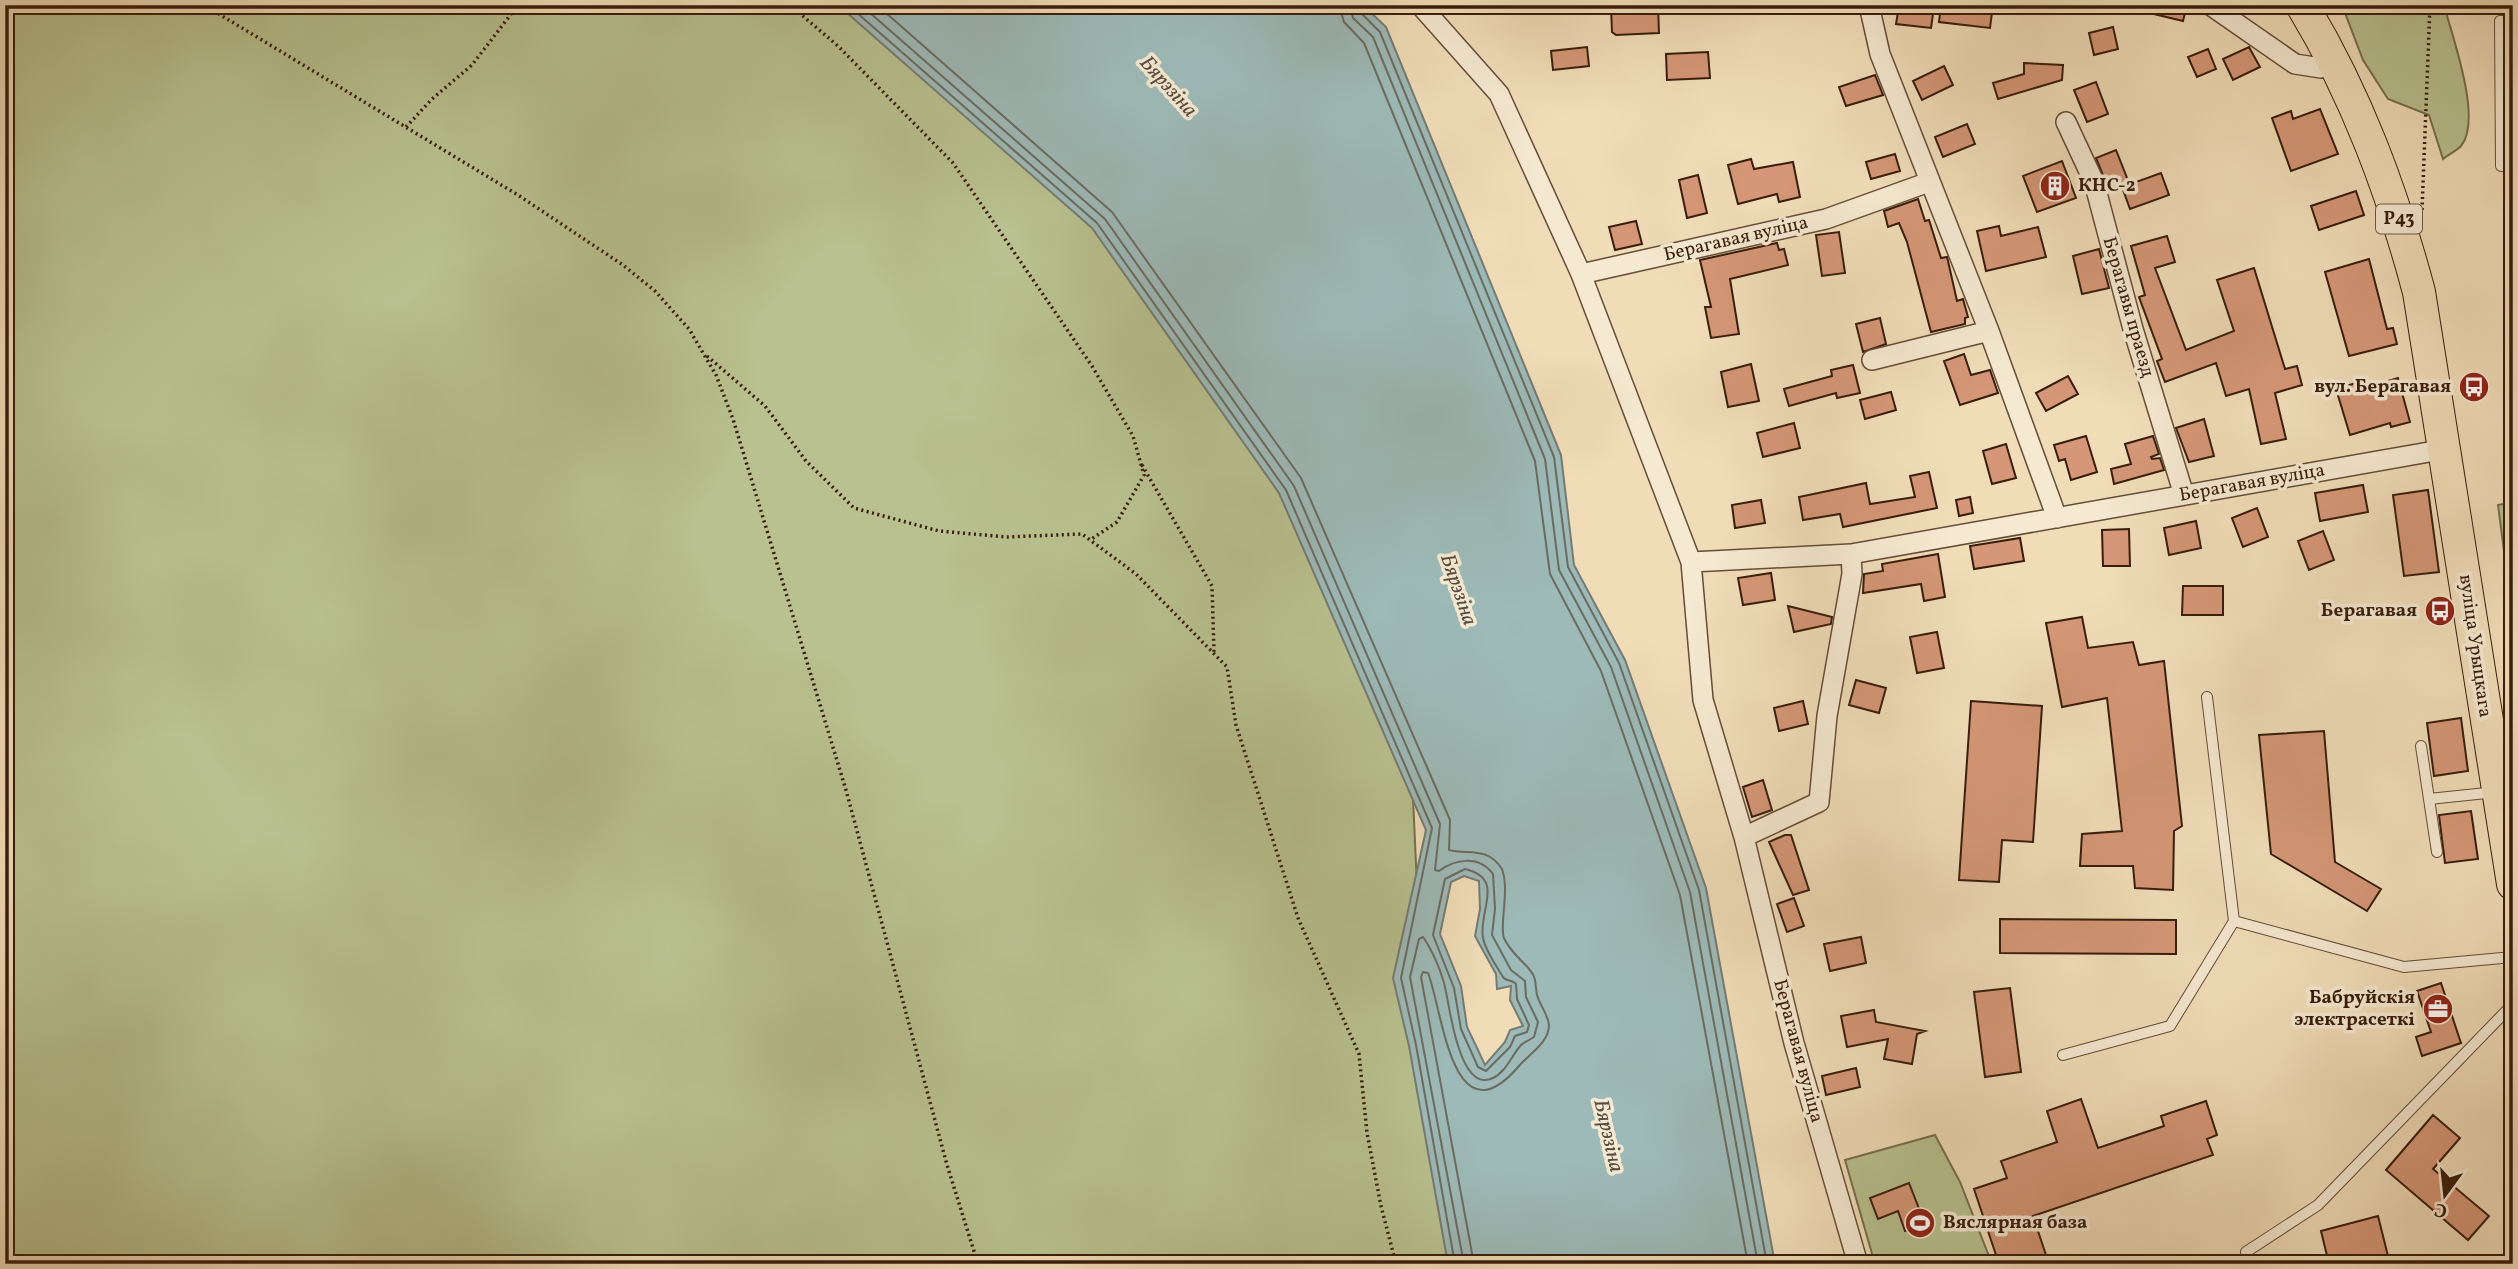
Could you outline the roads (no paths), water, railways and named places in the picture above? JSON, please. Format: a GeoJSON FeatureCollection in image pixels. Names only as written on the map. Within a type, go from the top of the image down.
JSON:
{"type":"FeatureCollection","features":[{"type":"Feature","properties":{"kind":"main road","name":"Р43"},"geometry":{"type":"LineString","coordinates":[[2302,5],[2334,61],[2367,128],[2396,205],[2419,292],[2446,449]]}},
{"type":"Feature","properties":{"kind":"main road","name":"вуліца Урыцкага"},"geometry":{"type":"LineString","coordinates":[[2446,449],[2496,792],[2513,884]]}},
{"type":"Feature","properties":{"kind":"street","name":"Берагавая вуліца"},"geometry":{"type":"LineString","coordinates":[[1420,5],[1499,94],[1581,274],[1691,562],[1703,700],[1744,837],[1794,1043],[1858,1264]]}},
{"type":"Feature","properties":{"kind":"street"},"geometry":{"type":"LineString","coordinates":[[1870,5],[1880,54],[1989,331],[2057,518]]}},
{"type":"Feature","properties":{"kind":"street"},"geometry":{"type":"LineString","coordinates":[[2210,5],[2295,64],[2321,68],[2334,61]]}},
{"type":"Feature","properties":{"kind":"street","name":"Берагавы праезд"},"geometry":{"type":"LineString","coordinates":[[2066,122],[2094,182],[2133,329],[2184,495]]}},
{"type":"Feature","properties":{"kind":"street","name":"Берагавая вуліца"},"geometry":{"type":"LineString","coordinates":[[1581,274],[1826,219],[1929,182]]}},
{"type":"Feature","properties":{"kind":"street"},"geometry":{"type":"LineString","coordinates":[[1872,360],[1989,331]]}},
{"type":"Feature","properties":{"kind":"street","name":"Берагавая вуліца"},"geometry":{"type":"LineString","coordinates":[[1691,562],[1851,554],[2446,449]]}},
{"type":"Feature","properties":{"kind":"street"},"geometry":{"type":"LineString","coordinates":[[1744,837],[1819,802],[1827,716],[1852,574],[1851,554]]}},
{"type":"Feature","properties":{"kind":"lane"},"geometry":{"type":"LineString","coordinates":[[2513,21],[2500,21],[2501,166],[2513,166]]}},
{"type":"Feature","properties":{"kind":"lane"},"geometry":{"type":"LineString","coordinates":[[2063,1055],[2170,1026],[2234,921],[2207,696]]}},
{"type":"Feature","properties":{"kind":"lane"},"geometry":{"type":"LineString","coordinates":[[2421,746],[2437,852]]}},
{"type":"Feature","properties":{"kind":"lane"},"geometry":{"type":"LineString","coordinates":[[2429,799],[2496,792]]}},
{"type":"Feature","properties":{"kind":"lane"},"geometry":{"type":"LineString","coordinates":[[2234,921],[2404,967],[2513,957]]}},
{"type":"Feature","properties":{"kind":"lane"},"geometry":{"type":"LineString","coordinates":[[2250,1264],[2246,1252],[2318,1205],[2513,1004]]}},
{"type":"Feature","properties":{"kind":"water","name":"Бярэзіна"},"geometry":{"type":"Polygon","coordinates":[[[838,5],[1363,5],[1386,27],[1561,455],[1574,565],[1625,660],[1706,888],[1775,1264],[1448,1264],[1409,1046],[1393,978],[1426,830],[1279,493],[1092,228],[838,5]],[[1464,876],[1451,882],[1440,934],[1461,986],[1467,1027],[1485,1065],[1505,1042],[1510,1030],[1523,1026],[1510,1000],[1511,986],[1497,989],[1496,974],[1475,936],[1480,909],[1479,881],[1464,876]]]}},
{"type":"Feature","properties":{"kind":"place","name":"КНС-2"},"geometry":{"type":"Point","coordinates":[2055,186]}},
{"type":"Feature","properties":{"kind":"place","name":"вул. Берагавая"},"geometry":{"type":"Point","coordinates":[2474,387]}},
{"type":"Feature","properties":{"kind":"place","name":"Берагавая"},"geometry":{"type":"Point","coordinates":[2440,611]}},
{"type":"Feature","properties":{"kind":"place","name":"Бабруйскія электрасеткі"},"geometry":{"type":"Point","coordinates":[2438,1009]}},
{"type":"Feature","properties":{"kind":"place","name":"Вяслярная база"},"geometry":{"type":"Point","coordinates":[1920,1223]}}]}
